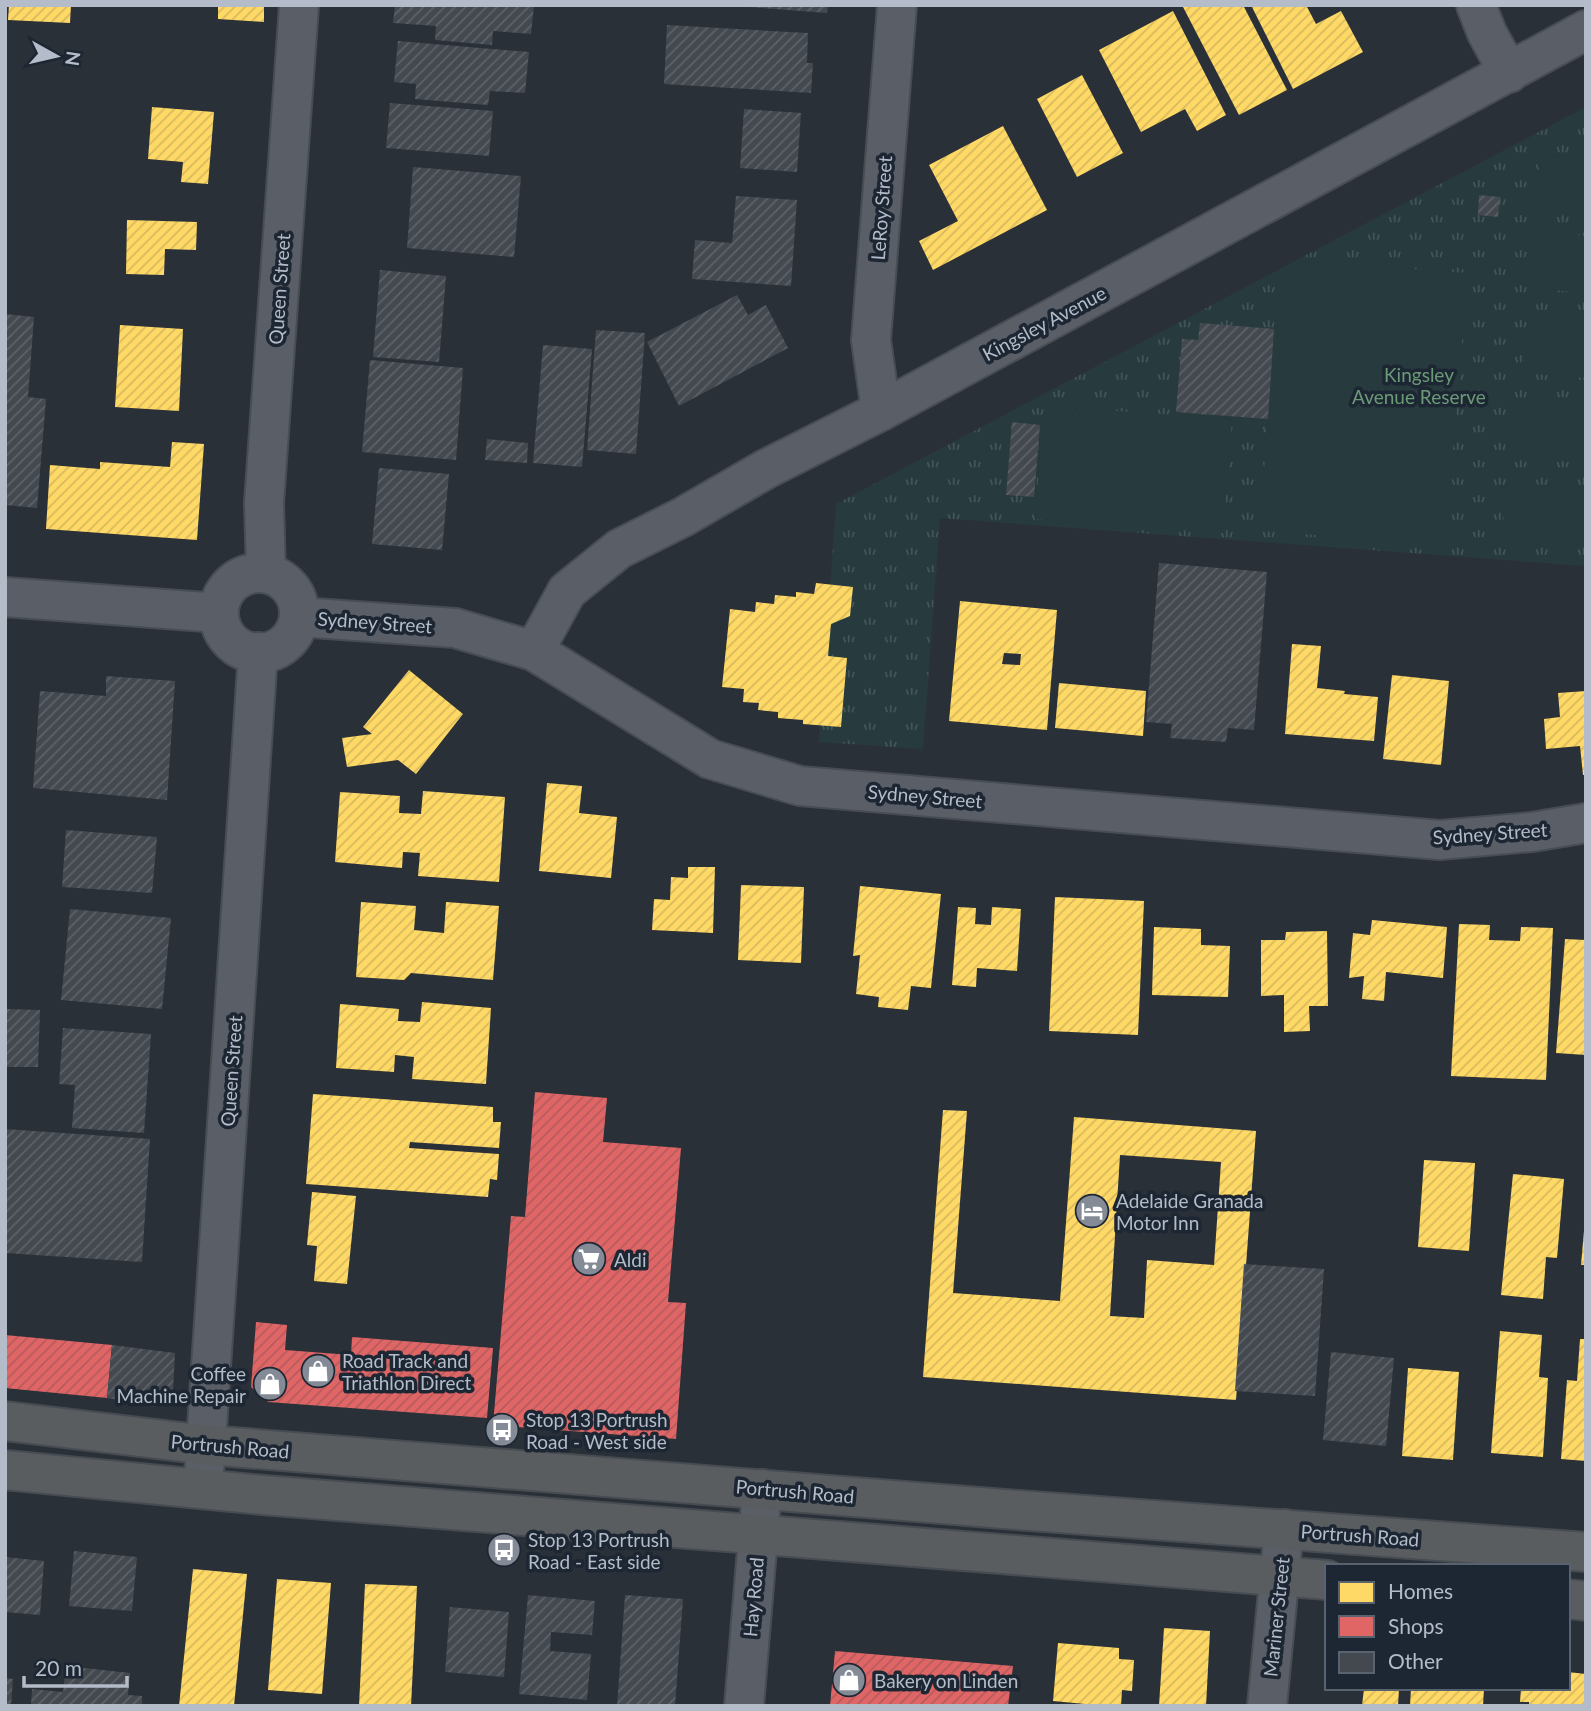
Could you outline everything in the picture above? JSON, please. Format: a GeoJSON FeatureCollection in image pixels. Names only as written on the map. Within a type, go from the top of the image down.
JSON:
{"type":"FeatureCollection","features":[{"type":"Feature","properties":{"kind":"highway","name":"Portrush Road"},"geometry":{"type":"LineString","coordinates":[[5,1421],[207,1445],[1586,1552]]}},
{"type":"Feature","properties":{"kind":"highway"},"geometry":{"type":"LineString","coordinates":[[5,1470],[758,1536],[1325,1580]]}},
{"type":"Feature","properties":{"kind":"street","name":"Queen Street"},"geometry":{"type":"LineString","coordinates":[[266,573],[264,503],[299,5]]}},
{"type":"Feature","properties":{"kind":"street","name":"LeRoy Street"},"geometry":{"type":"LineString","coordinates":[[881,411],[871,340],[897,5]]}},
{"type":"Feature","properties":{"kind":"street"},"geometry":{"type":"LineString","coordinates":[[1476,5],[1487,33],[1509,73]]}},
{"type":"Feature","properties":{"kind":"street","name":"Kingsley Avenue"},"geometry":{"type":"LineString","coordinates":[[534,650],[567,591],[619,549],[683,517],[766,469],[881,411],[1586,30]]}},
{"type":"Feature","properties":{"kind":"street"},"geometry":{"type":"LineString","coordinates":[[252,573],[266,573],[282,579],[292,589],[298,602],[299,617],[287,642],[276,650],[250,652],[237,647],[227,637],[220,625],[219,613],[221,599],[228,587],[238,578],[252,573]]}},
{"type":"Feature","properties":{"kind":"street"},"geometry":{"type":"LineString","coordinates":[[5,597],[219,613]]}},
{"type":"Feature","properties":{"kind":"street","name":"Sydney Street"},"geometry":{"type":"LineString","coordinates":[[299,617],[455,628],[534,650],[710,759],[800,786],[1440,840],[1532,832],[1586,822]]}},
{"type":"Feature","properties":{"kind":"street","name":"Queen Street"},"geometry":{"type":"LineString","coordinates":[[203,1489],[258,652]]}},
{"type":"Feature","properties":{"kind":"street","name":"Hay Road"},"geometry":{"type":"LineString","coordinates":[[744,1706],[762,1489]]}},
{"type":"Feature","properties":{"kind":"street","name":"Mariner Street"},"geometry":{"type":"LineString","coordinates":[[1267,1706],[1284,1529]]}},
{"type":"Feature","properties":{"kind":"green space","name":"Kingsley Avenue Reserve"},"geometry":{"type":"Polygon","coordinates":[[[1586,107],[1586,566],[940,518],[923,749],[819,742],[836,504],[1586,107]]]}},
{"type":"Feature","properties":{"kind":"green space"},"geometry":{"type":"Polygon","coordinates":[[[1540,154],[1586,158],[1586,214],[1535,210],[1540,154]]]}},
{"type":"Feature","properties":{"kind":"green space"},"geometry":{"type":"Polygon","coordinates":[[[1534,232],[1586,236],[1586,293],[1529,288],[1534,232]]]}},
{"type":"Feature","properties":{"kind":"green space"},"geometry":{"type":"Polygon","coordinates":[[[1296,261],[1468,273],[1445,544],[1260,531],[1278,270],[1296,261]]]}},
{"type":"Feature","properties":{"kind":"green space"},"geometry":{"type":"Polygon","coordinates":[[[1528,317],[1586,322],[1586,378],[1523,373],[1528,317]]]}},
{"type":"Feature","properties":{"kind":"green space"},"geometry":{"type":"Polygon","coordinates":[[[1512,401],[1586,407],[1586,463],[1507,457],[1512,401]]]}},
{"type":"Feature","properties":{"kind":"green space"},"geometry":{"type":"Polygon","coordinates":[[[1044,406],[1232,419],[1223,533],[1035,519],[1044,406]]]}},
{"type":"Feature","properties":{"kind":"green space"},"geometry":{"type":"Polygon","coordinates":[[[1506,482],[1586,489],[1586,545],[1502,538],[1506,482]]]}},
{"type":"Feature","properties":{"kind":"building: Homes"},"geometry":{"type":"Polygon","coordinates":[[[9,5],[71,5],[70,23],[8,20],[9,5]]]}},
{"type":"Feature","properties":{"kind":"building: Homes"},"geometry":{"type":"Polygon","coordinates":[[[218,5],[264,5],[264,22],[218,19],[218,5]]]}},
{"type":"Feature","properties":{"kind":"building: Homes"},"geometry":{"type":"Polygon","coordinates":[[[1182,5],[1243,5],[1287,90],[1239,115],[1182,5]]]}},
{"type":"Feature","properties":{"kind":"building: Homes"},"geometry":{"type":"Polygon","coordinates":[[[1251,5],[1306,5],[1316,24],[1341,11],[1363,52],[1293,89],[1251,5]]]}},
{"type":"Feature","properties":{"kind":"building: Homes"},"geometry":{"type":"Polygon","coordinates":[[[1173,11],[1226,115],[1197,131],[1185,109],[1141,132],[1099,50],[1173,11]]]}},
{"type":"Feature","properties":{"kind":"building: Homes"},"geometry":{"type":"Polygon","coordinates":[[[1082,75],[1123,153],[1077,177],[1037,99],[1082,75]]]}},
{"type":"Feature","properties":{"kind":"building: Homes"},"geometry":{"type":"Polygon","coordinates":[[[152,107],[214,112],[208,184],[181,182],[183,162],[148,159],[152,107]]]}},
{"type":"Feature","properties":{"kind":"building: Homes"},"geometry":{"type":"Polygon","coordinates":[[[1003,126],[1047,210],[933,270],[919,241],[958,221],[929,165],[1003,126]]]}},
{"type":"Feature","properties":{"kind":"building: Homes"},"geometry":{"type":"Polygon","coordinates":[[[127,220],[197,222],[196,250],[165,249],[164,275],[126,274],[127,220]]]}},
{"type":"Feature","properties":{"kind":"building: Homes"},"geometry":{"type":"Polygon","coordinates":[[[120,325],[183,329],[179,411],[115,407],[120,325]]]}},
{"type":"Feature","properties":{"kind":"building: Homes"},"geometry":{"type":"Polygon","coordinates":[[[172,442],[204,444],[197,540],[46,529],[50,465],[100,469],[100,462],[170,467],[172,442]]]}},
{"type":"Feature","properties":{"kind":"building: Homes"},"geometry":{"type":"Polygon","coordinates":[[[816,583],[853,587],[850,616],[831,624],[828,656],[847,658],[841,727],[803,724],[803,720],[778,718],[778,712],[758,710],[759,703],[743,702],[744,689],[722,687],[730,609],[755,612],[756,602],[774,604],[775,595],[796,597],[796,592],[814,594],[816,583]]]}},
{"type":"Feature","properties":{"kind":"building: Homes"},"geometry":{"type":"Polygon","coordinates":[[[960,601],[1057,610],[1047,730],[949,721],[960,601]],[[1004,653],[1002,664],[1020,665],[1021,654],[1004,653]]]}},
{"type":"Feature","properties":{"kind":"building: Homes"},"geometry":{"type":"Polygon","coordinates":[[[1292,644],[1321,646],[1317,688],[1378,697],[1374,741],[1285,734],[1292,644]]]}},
{"type":"Feature","properties":{"kind":"building: Homes"},"geometry":{"type":"Polygon","coordinates":[[[409,670],[463,714],[416,774],[398,760],[347,767],[342,738],[372,734],[363,727],[409,670]]]}},
{"type":"Feature","properties":{"kind":"building: Homes"},"geometry":{"type":"Polygon","coordinates":[[[1392,675],[1449,681],[1441,765],[1383,759],[1392,675]]]}},
{"type":"Feature","properties":{"kind":"building: Homes"},"geometry":{"type":"Polygon","coordinates":[[[1059,683],[1146,691],[1143,736],[1055,728],[1059,683]]]}},
{"type":"Feature","properties":{"kind":"building: Homes"},"geometry":{"type":"Polygon","coordinates":[[[1586,691],[1586,775],[1583,775],[1580,746],[1546,749],[1544,719],[1560,717],[1558,693],[1586,691]]]}},
{"type":"Feature","properties":{"kind":"building: Homes"},"geometry":{"type":"Polygon","coordinates":[[[547,783],[582,786],[579,813],[617,817],[611,878],[539,871],[547,783]]]}},
{"type":"Feature","properties":{"kind":"building: Homes"},"geometry":{"type":"Polygon","coordinates":[[[423,791],[505,797],[499,882],[418,876],[420,853],[403,852],[402,868],[335,862],[340,792],[400,796],[399,813],[421,814],[423,791]]]}},
{"type":"Feature","properties":{"kind":"building: Homes"},"geometry":{"type":"Polygon","coordinates":[[[688,867],[715,867],[713,933],[652,930],[654,899],[670,900],[671,877],[688,878],[688,867]]]}},
{"type":"Feature","properties":{"kind":"building: Homes"},"geometry":{"type":"Polygon","coordinates":[[[741,885],[804,887],[801,963],[738,960],[741,885]]]}},
{"type":"Feature","properties":{"kind":"building: Homes"},"geometry":{"type":"Polygon","coordinates":[[[860,886],[941,894],[931,988],[911,986],[908,1010],[878,1007],[879,997],[856,994],[860,955],[853,956],[860,886]]]}},
{"type":"Feature","properties":{"kind":"building: Homes"},"geometry":{"type":"Polygon","coordinates":[[[1055,897],[1144,901],[1138,1035],[1049,1031],[1055,897]]]}},
{"type":"Feature","properties":{"kind":"building: Homes"},"geometry":{"type":"Polygon","coordinates":[[[361,902],[416,906],[414,930],[444,933],[446,902],[499,906],[493,980],[411,973],[404,980],[356,977],[361,902]]]}},
{"type":"Feature","properties":{"kind":"building: Homes"},"geometry":{"type":"Polygon","coordinates":[[[958,907],[976,908],[975,924],[991,925],[992,907],[1021,909],[1017,971],[977,968],[976,987],[952,985],[958,907]]]}},
{"type":"Feature","properties":{"kind":"building: Homes"},"geometry":{"type":"Polygon","coordinates":[[[1372,920],[1447,927],[1443,978],[1386,972],[1384,1001],[1362,999],[1364,976],[1349,978],[1353,933],[1370,935],[1372,920]]]}},
{"type":"Feature","properties":{"kind":"building: Homes"},"geometry":{"type":"Polygon","coordinates":[[[1459,924],[1490,925],[1489,940],[1520,941],[1521,927],[1553,928],[1546,1080],[1451,1076],[1459,924]]]}},
{"type":"Feature","properties":{"kind":"building: Homes"},"geometry":{"type":"Polygon","coordinates":[[[1154,927],[1201,929],[1201,945],[1230,946],[1228,997],[1152,995],[1154,927]]]}},
{"type":"Feature","properties":{"kind":"building: Homes"},"geometry":{"type":"Polygon","coordinates":[[[1327,931],[1328,1006],[1309,1006],[1310,1031],[1284,1032],[1284,995],[1261,996],[1261,940],[1285,940],[1286,932],[1327,931]]]}},
{"type":"Feature","properties":{"kind":"building: Homes"},"geometry":{"type":"Polygon","coordinates":[[[1565,939],[1586,940],[1586,1055],[1556,1053],[1565,939]]]}},
{"type":"Feature","properties":{"kind":"building: Homes"},"geometry":{"type":"Polygon","coordinates":[[[422,1002],[491,1008],[486,1084],[412,1079],[414,1057],[395,1055],[394,1072],[336,1068],[340,1004],[399,1009],[398,1021],[420,1022],[422,1002]]]}},
{"type":"Feature","properties":{"kind":"building: Homes"},"geometry":{"type":"Polygon","coordinates":[[[313,1094],[493,1107],[493,1122],[501,1122],[499,1148],[410,1142],[409,1148],[499,1154],[497,1180],[490,1179],[488,1197],[306,1184],[313,1094]]]}},
{"type":"Feature","properties":{"kind":"building: Homes","name":"Adelaide Granada Motor Inn"},"geometry":{"type":"Polygon","coordinates":[[[943,1110],[967,1111],[953,1293],[1060,1301],[1074,1117],[1256,1131],[1236,1400],[923,1377],[943,1110]],[[1120,1155],[1110,1316],[1144,1318],[1147,1260],[1214,1265],[1221,1162],[1120,1155]]]}},
{"type":"Feature","properties":{"kind":"building: Homes"},"geometry":{"type":"Polygon","coordinates":[[[1424,1160],[1475,1163],[1469,1251],[1418,1247],[1424,1160]]]}},
{"type":"Feature","properties":{"kind":"building: Homes"},"geometry":{"type":"Polygon","coordinates":[[[1513,1174],[1564,1179],[1557,1258],[1546,1257],[1543,1299],[1501,1295],[1513,1174]]]}},
{"type":"Feature","properties":{"kind":"building: Homes"},"geometry":{"type":"Polygon","coordinates":[[[312,1192],[356,1196],[347,1284],[314,1281],[317,1246],[307,1245],[312,1192]]]}},
{"type":"Feature","properties":{"kind":"building: Homes"},"geometry":{"type":"Polygon","coordinates":[[[1584,1231],[1586,1265],[1581,1265],[1584,1231]]]}},
{"type":"Feature","properties":{"kind":"building: Homes"},"geometry":{"type":"Polygon","coordinates":[[[1500,1331],[1542,1335],[1539,1377],[1548,1378],[1543,1457],[1491,1453],[1500,1331]]]}},
{"type":"Feature","properties":{"kind":"building: Homes"},"geometry":{"type":"Polygon","coordinates":[[[1580,1339],[1586,1339],[1586,1461],[1561,1459],[1567,1380],[1577,1381],[1580,1339]]]}},
{"type":"Feature","properties":{"kind":"building: Homes"},"geometry":{"type":"Polygon","coordinates":[[[1408,1368],[1459,1372],[1453,1460],[1402,1456],[1408,1368]]]}},
{"type":"Feature","properties":{"kind":"building: Homes"},"geometry":{"type":"Polygon","coordinates":[[[193,1569],[247,1574],[234,1706],[179,1706],[193,1569]]]}},
{"type":"Feature","properties":{"kind":"building: Homes"},"geometry":{"type":"Polygon","coordinates":[[[277,1579],[331,1583],[322,1694],[268,1690],[277,1579]]]}},
{"type":"Feature","properties":{"kind":"building: Homes"},"geometry":{"type":"Polygon","coordinates":[[[365,1584],[417,1586],[411,1706],[359,1706],[365,1584]]]}},
{"type":"Feature","properties":{"kind":"building: Homes"},"geometry":{"type":"Polygon","coordinates":[[[1164,1628],[1210,1631],[1206,1706],[1159,1706],[1164,1628]]]}},
{"type":"Feature","properties":{"kind":"building: Homes"},"geometry":{"type":"Polygon","coordinates":[[[1058,1643],[1119,1648],[1119,1659],[1134,1660],[1132,1691],[1122,1690],[1121,1706],[1085,1706],[1053,1701],[1058,1643]]]}},
{"type":"Feature","properties":{"kind":"building: Homes"},"geometry":{"type":"Polygon","coordinates":[[[1570,1672],[1586,1674],[1586,1706],[1529,1706],[1529,1702],[1520,1702],[1521,1690],[1570,1690],[1570,1672]]]}},
{"type":"Feature","properties":{"kind":"building: Homes"},"geometry":{"type":"Polygon","coordinates":[[[1364,1690],[1399,1690],[1398,1706],[1362,1706],[1364,1690]]]}},
{"type":"Feature","properties":{"kind":"building: Homes"},"geometry":{"type":"Polygon","coordinates":[[[1411,1690],[1484,1690],[1483,1706],[1410,1706],[1411,1690]]]}},
{"type":"Feature","properties":{"kind":"building: Shops","name":"Aldi"},"geometry":{"type":"Polygon","coordinates":[[[535,1092],[607,1098],[603,1142],[681,1148],[668,1302],[686,1303],[676,1439],[493,1425],[511,1216],[525,1217],[535,1092]]]}},
{"type":"Feature","properties":{"kind":"building: Shops"},"geometry":{"type":"Polygon","coordinates":[[[256,1322],[287,1325],[285,1350],[351,1355],[352,1337],[493,1348],[487,1418],[268,1402],[251,1387],[256,1322]]]}},
{"type":"Feature","properties":{"kind":"building: Shops"},"geometry":{"type":"Polygon","coordinates":[[[5,1335],[112,1345],[107,1398],[5,1388],[5,1335]]]}},
{"type":"Feature","properties":{"kind":"building: Shops"},"geometry":{"type":"Polygon","coordinates":[[[835,1651],[1013,1666],[1008,1706],[830,1706],[835,1651]]]}},
{"type":"Feature","properties":{"kind":"building: Other"},"geometry":{"type":"Polygon","coordinates":[[[395,5],[534,5],[531,34],[493,31],[492,45],[435,40],[436,26],[393,23],[395,5]]]}},
{"type":"Feature","properties":{"kind":"building: Other"},"geometry":{"type":"Polygon","coordinates":[[[750,5],[828,5],[827,13],[750,5]]]}},
{"type":"Feature","properties":{"kind":"building: Other"},"geometry":{"type":"Polygon","coordinates":[[[667,25],[808,33],[807,63],[813,63],[811,93],[664,84],[667,25]]]}},
{"type":"Feature","properties":{"kind":"building: Other"},"geometry":{"type":"Polygon","coordinates":[[[398,41],[529,52],[525,93],[490,91],[488,105],[415,99],[416,84],[394,82],[398,41]]]}},
{"type":"Feature","properties":{"kind":"building: Other"},"geometry":{"type":"Polygon","coordinates":[[[390,103],[493,111],[489,156],[386,148],[390,103]]]}},
{"type":"Feature","properties":{"kind":"building: Other"},"geometry":{"type":"Polygon","coordinates":[[[744,109],[801,113],[797,172],[740,168],[744,109]]]}},
{"type":"Feature","properties":{"kind":"building: Other"},"geometry":{"type":"Polygon","coordinates":[[[413,167],[521,176],[514,257],[407,248],[413,167]]]}},
{"type":"Feature","properties":{"kind":"building: Other"},"geometry":{"type":"Polygon","coordinates":[[[1479,195],[1500,197],[1498,217],[1478,215],[1479,195]]]}},
{"type":"Feature","properties":{"kind":"building: Other"},"geometry":{"type":"Polygon","coordinates":[[[736,196],[797,200],[791,286],[692,279],[695,240],[732,243],[736,196]]]}},
{"type":"Feature","properties":{"kind":"building: Other"},"geometry":{"type":"Polygon","coordinates":[[[380,270],[446,276],[439,362],[373,357],[380,270]]]}},
{"type":"Feature","properties":{"kind":"building: Other"},"geometry":{"type":"Polygon","coordinates":[[[737,295],[748,315],[766,305],[788,348],[679,406],[647,342],[737,295]]]}},
{"type":"Feature","properties":{"kind":"building: Other"},"geometry":{"type":"Polygon","coordinates":[[[5,314],[34,317],[28,397],[46,399],[37,508],[5,505],[5,314]]]}},
{"type":"Feature","properties":{"kind":"building: Other"},"geometry":{"type":"Polygon","coordinates":[[[1200,323],[1274,329],[1268,419],[1176,412],[1182,339],[1198,340],[1200,323]]]}},
{"type":"Feature","properties":{"kind":"building: Other"},"geometry":{"type":"Polygon","coordinates":[[[596,330],[645,333],[636,454],[587,450],[596,330]]]}},
{"type":"Feature","properties":{"kind":"building: Other"},"geometry":{"type":"Polygon","coordinates":[[[543,345],[592,349],[582,467],[533,463],[543,345]]]}},
{"type":"Feature","properties":{"kind":"building: Other"},"geometry":{"type":"Polygon","coordinates":[[[370,360],[463,368],[456,460],[362,452],[370,360]]]}},
{"type":"Feature","properties":{"kind":"building: Other"},"geometry":{"type":"Polygon","coordinates":[[[1012,422],[1040,425],[1034,497],[1006,495],[1012,422]]]}},
{"type":"Feature","properties":{"kind":"building: Other"},"geometry":{"type":"Polygon","coordinates":[[[487,439],[528,443],[527,463],[485,460],[487,439]]]}},
{"type":"Feature","properties":{"kind":"building: Other"},"geometry":{"type":"Polygon","coordinates":[[[379,468],[449,474],[442,550],[372,544],[379,468]]]}},
{"type":"Feature","properties":{"kind":"building: Other"},"geometry":{"type":"Polygon","coordinates":[[[1159,563],[1267,572],[1254,730],[1228,728],[1226,742],[1170,738],[1172,724],[1146,722],[1159,563]]]}},
{"type":"Feature","properties":{"kind":"building: Other"},"geometry":{"type":"Polygon","coordinates":[[[106,676],[175,681],[167,800],[33,788],[40,691],[106,696],[106,676]]]}},
{"type":"Feature","properties":{"kind":"building: Other"},"geometry":{"type":"Polygon","coordinates":[[[66,830],[157,837],[152,893],[62,887],[66,830]]]}},
{"type":"Feature","properties":{"kind":"building: Other"},"geometry":{"type":"Polygon","coordinates":[[[70,909],[171,918],[162,1009],[61,1000],[70,909]]]}},
{"type":"Feature","properties":{"kind":"building: Other"},"geometry":{"type":"Polygon","coordinates":[[[5,1009],[40,1010],[38,1067],[5,1067],[5,1009]]]}},
{"type":"Feature","properties":{"kind":"building: Other"},"geometry":{"type":"Polygon","coordinates":[[[63,1028],[151,1034],[144,1133],[72,1128],[75,1085],[59,1084],[63,1028]]]}},
{"type":"Feature","properties":{"kind":"building: Other"},"geometry":{"type":"Polygon","coordinates":[[[5,1129],[150,1139],[142,1262],[5,1253],[5,1129]]]}},
{"type":"Feature","properties":{"kind":"building: Other"},"geometry":{"type":"Polygon","coordinates":[[[1244,1264],[1324,1269],[1315,1396],[1235,1391],[1244,1264]]]}},
{"type":"Feature","properties":{"kind":"building: Other"},"geometry":{"type":"Polygon","coordinates":[[[112,1345],[175,1353],[173,1391],[155,1407],[107,1398],[112,1345]]]}},
{"type":"Feature","properties":{"kind":"building: Other"},"geometry":{"type":"Polygon","coordinates":[[[1331,1352],[1394,1358],[1386,1446],[1323,1440],[1331,1352]]]}},
{"type":"Feature","properties":{"kind":"building: Other"},"geometry":{"type":"Polygon","coordinates":[[[74,1551],[137,1557],[132,1611],[69,1606],[74,1551]]]}},
{"type":"Feature","properties":{"kind":"building: Other"},"geometry":{"type":"Polygon","coordinates":[[[5,1557],[44,1561],[40,1615],[5,1612],[5,1557]]]}},
{"type":"Feature","properties":{"kind":"building: Other"},"geometry":{"type":"Polygon","coordinates":[[[528,1595],[595,1601],[592,1635],[551,1632],[550,1651],[591,1654],[587,1700],[519,1694],[528,1595]]]}},
{"type":"Feature","properties":{"kind":"building: Other"},"geometry":{"type":"Polygon","coordinates":[[[625,1595],[683,1599],[675,1706],[617,1706],[625,1595]]]}},
{"type":"Feature","properties":{"kind":"building: Other"},"geometry":{"type":"Polygon","coordinates":[[[450,1607],[509,1612],[504,1677],[445,1672],[450,1607]]]}},
{"type":"Feature","properties":{"kind":"building: Other"},"geometry":{"type":"Polygon","coordinates":[[[66,1666],[130,1673],[128,1695],[142,1696],[142,1706],[31,1706],[32,1689],[63,1692],[66,1666]]]}},
{"type":"Feature","properties":{"kind":"building: Other"},"geometry":{"type":"Polygon","coordinates":[[[5,1678],[13,1679],[11,1706],[5,1706],[5,1678]]]}},
{"type":"Feature","properties":{"kind":"place","name":"Adelaide Granada Motor Inn"},"geometry":{"type":"Point","coordinates":[1092,1211]}},
{"type":"Feature","properties":{"kind":"place","name":"Aldi"},"geometry":{"type":"Point","coordinates":[589,1259]}},
{"type":"Feature","properties":{"kind":"place","name":"Road Track and Triathlon Direct"},"geometry":{"type":"Point","coordinates":[318,1371]}},
{"type":"Feature","properties":{"kind":"place","name":"Coffee Machine Repair"},"geometry":{"type":"Point","coordinates":[270,1384]}},
{"type":"Feature","properties":{"kind":"place","name":"Stop 13 Portrush Road - West side"},"geometry":{"type":"Point","coordinates":[502,1430]}},
{"type":"Feature","properties":{"kind":"place","name":"Stop 13 Portrush Road - East side"},"geometry":{"type":"Point","coordinates":[504,1550]}},
{"type":"Feature","properties":{"kind":"place","name":"Bakery on Linden"},"geometry":{"type":"Point","coordinates":[849,1680]}}]}
